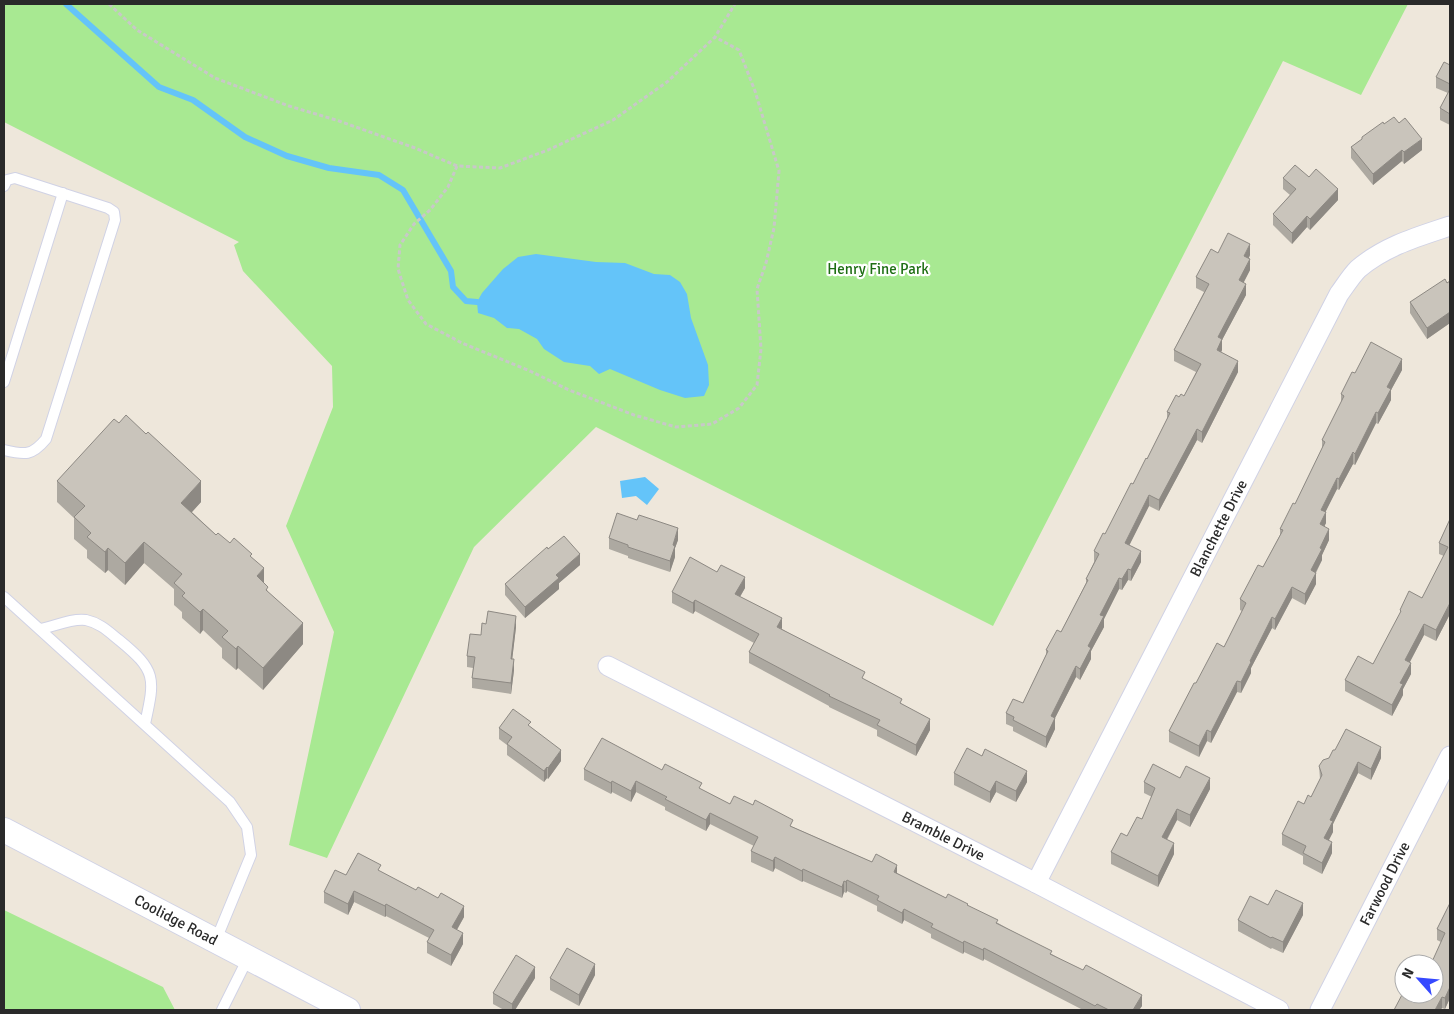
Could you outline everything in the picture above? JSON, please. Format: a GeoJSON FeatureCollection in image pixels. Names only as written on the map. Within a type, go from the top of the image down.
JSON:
{"type":"FeatureCollection","features":[{"type":"Feature","properties":{"kind":"street","name":"Blanchette Drive"},"geometry":{"type":"LineString","coordinates":[[1036,883],[1339,294],[1357,270],[1384,250],[1409,239],[1450,226]]}},
{"type":"Feature","properties":{"kind":"street","name":"Bramble Drive"},"geometry":{"type":"LineString","coordinates":[[608,666],[1036,883],[1279,1010]]}},
{"type":"Feature","properties":{"kind":"street","name":"Farwood Drive"},"geometry":{"type":"LineString","coordinates":[[1320,1010],[1450,756]]}},
{"type":"Feature","properties":{"kind":"street","name":"Coolidge Road"},"geometry":{"type":"LineString","coordinates":[[4,830],[348,1010]]}},
{"type":"Feature","properties":{"kind":"lane"},"geometry":{"type":"LineString","coordinates":[[4,186],[8,180],[14,178],[63,193],[108,208],[114,212],[115,220],[46,438],[38,449],[23,454],[4,450]]}},
{"type":"Feature","properties":{"kind":"lane"},"geometry":{"type":"LineString","coordinates":[[4,382],[63,193]]}},
{"type":"Feature","properties":{"kind":"lane"},"geometry":{"type":"LineString","coordinates":[[4,597],[230,802],[247,827],[251,855],[216,940]]}},
{"type":"Feature","properties":{"kind":"lane"},"geometry":{"type":"LineString","coordinates":[[41,629],[71,621],[85,620],[99,624],[140,657],[149,672],[153,690],[145,724]]}},
{"type":"Feature","properties":{"kind":"lane"},"geometry":{"type":"LineString","coordinates":[[222,1010],[248,958]]}},
{"type":"Feature","properties":{"kind":"path"},"geometry":{"type":"LineString","coordinates":[[109,4],[137,30],[215,78],[289,106],[415,148],[457,166],[500,168],[548,150],[613,120],[666,82],[715,37],[735,4]]}},
{"type":"Feature","properties":{"kind":"path"},"geometry":{"type":"LineString","coordinates":[[457,166],[448,187],[430,210],[414,224],[400,245],[398,269],[408,300],[426,324],[569,390],[634,415],[676,427],[712,424],[739,408],[757,385],[761,349],[757,289],[766,263],[774,228],[779,170],[755,90],[739,50],[715,37]]}},
{"type":"Feature","properties":{"kind":"green space","name":"Henry Fine Park"},"geometry":{"type":"Polygon","coordinates":[[[4,4],[1408,4],[1361,95],[1283,61],[993,626],[596,427],[474,547],[327,858],[289,845],[334,632],[286,526],[333,407],[332,366],[243,271],[234,245],[239,242],[4,122],[4,4]]]}},
{"type":"Feature","properties":{"kind":"green space"},"geometry":{"type":"Polygon","coordinates":[[[4,910],[163,987],[175,1010],[4,1010],[4,910]]]}},
{"type":"Feature","properties":{"kind":"water"},"geometry":{"type":"Polygon","coordinates":[[[536,254],[596,262],[625,263],[654,274],[670,275],[680,282],[687,294],[691,318],[708,365],[709,385],[704,396],[685,398],[660,390],[610,369],[599,374],[590,366],[564,362],[544,349],[537,339],[519,329],[507,328],[494,318],[478,313],[477,302],[482,293],[503,269],[518,257],[536,254]]]}},
{"type":"Feature","properties":{"kind":"water"},"geometry":{"type":"Polygon","coordinates":[[[645,477],[659,489],[647,505],[636,496],[622,498],[620,481],[645,477]]]}},
{"type":"Feature","properties":{"kind":"building"},"geometry":{"type":"Polygon","coordinates":[[[1444,62],[1450,65],[1450,84],[1436,77],[1444,62]]]}},
{"type":"Feature","properties":{"kind":"building"},"geometry":{"type":"Polygon","coordinates":[[[1450,89],[1450,114],[1440,108],[1450,89]]]}},
{"type":"Feature","properties":{"kind":"building"},"geometry":{"type":"Polygon","coordinates":[[[1394,117],[1399,123],[1405,118],[1422,139],[1404,152],[1402,150],[1373,174],[1351,147],[1383,122],[1384,124],[1394,117]]]}},
{"type":"Feature","properties":{"kind":"building"},"geometry":{"type":"Polygon","coordinates":[[[1295,165],[1309,177],[1316,169],[1338,189],[1310,219],[1307,216],[1292,233],[1273,214],[1296,189],[1283,178],[1295,165]]]}},
{"type":"Feature","properties":{"kind":"building"},"geometry":{"type":"Polygon","coordinates":[[[1228,233],[1250,244],[1244,256],[1250,259],[1239,280],[1246,284],[1218,337],[1222,339],[1217,350],[1238,361],[1202,432],[1197,429],[1159,500],[1149,495],[1125,543],[1141,551],[1131,570],[1128,569],[1122,579],[1119,578],[1100,615],[1104,616],[1088,646],[1091,648],[1080,669],[1076,666],[1051,716],[1055,718],[1046,737],[1013,720],[1014,717],[1006,713],[1013,699],[1023,703],[1048,651],[1046,650],[1057,630],[1061,632],[1088,580],[1086,579],[1099,554],[1094,551],[1103,533],[1105,534],[1131,483],[1133,484],[1147,459],[1170,413],[1167,412],[1176,395],[1179,397],[1181,394],[1184,396],[1201,364],[1174,350],[1209,284],[1196,277],[1211,249],[1218,253],[1228,233]]]}},
{"type":"Feature","properties":{"kind":"building"},"geometry":{"type":"Polygon","coordinates":[[[1445,279],[1447,283],[1450,281],[1450,312],[1427,328],[1410,302],[1445,279]]]}},
{"type":"Feature","properties":{"kind":"building"},"geometry":{"type":"Polygon","coordinates":[[[1371,342],[1402,359],[1387,387],[1391,389],[1378,413],[1376,412],[1355,454],[1353,452],[1339,479],[1337,478],[1321,510],[1326,512],[1320,524],[1329,529],[1320,548],[1322,549],[1311,570],[1316,573],[1305,594],[1292,587],[1275,619],[1272,617],[1241,682],[1237,681],[1211,732],[1207,730],[1199,746],[1169,731],[1217,643],[1224,647],[1246,603],[1240,599],[1258,565],[1263,567],[1283,530],[1280,529],[1293,503],[1295,504],[1325,442],[1322,440],[1344,396],[1341,394],[1352,372],[1355,373],[1371,342]]]}},
{"type":"Feature","properties":{"kind":"building"},"geometry":{"type":"Polygon","coordinates":[[[126,415],[146,434],[148,432],[201,481],[181,503],[216,535],[218,533],[230,543],[234,538],[252,554],[250,556],[264,568],[257,576],[268,587],[266,590],[303,623],[263,668],[238,646],[236,649],[222,637],[228,631],[203,609],[200,612],[182,596],[185,593],[174,583],[182,574],[144,542],[125,563],[108,548],[105,552],[87,537],[91,533],[74,517],[85,506],[57,481],[114,419],[119,423],[126,415]]]}},
{"type":"Feature","properties":{"kind":"building"},"geometry":{"type":"Polygon","coordinates":[[[617,513],[637,520],[639,515],[678,528],[670,561],[628,547],[628,545],[609,538],[617,513]]]}},
{"type":"Feature","properties":{"kind":"building"},"geometry":{"type":"Polygon","coordinates":[[[1450,519],[1450,603],[1436,630],[1424,624],[1405,660],[1411,663],[1400,683],[1403,684],[1392,705],[1345,680],[1358,656],[1373,664],[1401,611],[1409,591],[1422,598],[1448,547],[1439,543],[1450,519]]]}},
{"type":"Feature","properties":{"kind":"building"},"geometry":{"type":"Polygon","coordinates":[[[564,536],[580,554],[556,575],[559,578],[525,607],[505,584],[547,547],[548,549],[564,536]]]}},
{"type":"Feature","properties":{"kind":"building"},"geometry":{"type":"Polygon","coordinates":[[[690,557],[717,572],[721,565],[745,577],[735,594],[782,618],[777,627],[865,672],[862,678],[902,699],[900,703],[930,719],[916,745],[877,725],[880,720],[829,696],[749,652],[759,634],[695,600],[693,603],[672,592],[690,557]]]}},
{"type":"Feature","properties":{"kind":"building"},"geometry":{"type":"Polygon","coordinates":[[[488,611],[516,616],[511,659],[514,659],[511,683],[472,678],[475,657],[467,656],[470,634],[481,635],[482,623],[486,624],[488,611]]]}},
{"type":"Feature","properties":{"kind":"building"},"geometry":{"type":"Polygon","coordinates":[[[513,709],[531,722],[528,725],[561,750],[544,771],[507,744],[512,737],[499,728],[513,709]]]}},
{"type":"Feature","properties":{"kind":"building"},"geometry":{"type":"Polygon","coordinates":[[[1346,729],[1381,747],[1371,769],[1358,762],[1330,820],[1333,821],[1324,838],[1332,842],[1322,863],[1303,853],[1306,846],[1282,834],[1298,801],[1304,804],[1308,795],[1311,797],[1322,775],[1319,766],[1335,750],[1346,729]]]}},
{"type":"Feature","properties":{"kind":"building"},"geometry":{"type":"Polygon","coordinates":[[[602,738],[662,770],[665,764],[702,783],[699,788],[730,804],[734,796],[753,805],[755,800],[793,820],[790,826],[872,862],[876,854],[897,865],[894,872],[946,898],[948,894],[998,920],[996,923],[1052,951],[1050,954],[1083,970],[1086,965],[1142,995],[1133,1010],[1109,1010],[1097,1004],[1095,1006],[984,948],[983,950],[964,941],[963,943],[931,927],[933,924],[904,909],[902,913],[877,900],[879,896],[847,880],[846,882],[844,881],[842,887],[803,869],[802,871],[775,857],[773,861],[751,851],[758,837],[710,813],[706,820],[665,799],[667,797],[636,781],[631,791],[584,769],[602,738]]]}},
{"type":"Feature","properties":{"kind":"building"},"geometry":{"type":"Polygon","coordinates":[[[967,748],[982,756],[985,749],[1027,771],[1016,791],[996,781],[990,792],[954,773],[967,748]]]}},
{"type":"Feature","properties":{"kind":"building"},"geometry":{"type":"Polygon","coordinates":[[[1153,764],[1180,778],[1186,766],[1210,778],[1190,815],[1177,809],[1162,837],[1174,843],[1158,876],[1111,852],[1121,833],[1127,836],[1137,817],[1142,819],[1155,788],[1144,782],[1153,764]]]}},
{"type":"Feature","properties":{"kind":"building"},"geometry":{"type":"Polygon","coordinates":[[[358,853],[381,865],[378,870],[416,890],[418,887],[438,898],[441,893],[464,906],[452,927],[463,933],[451,955],[427,942],[434,930],[386,904],[385,906],[354,891],[348,904],[324,892],[335,870],[346,875],[358,853]]]}},
{"type":"Feature","properties":{"kind":"building"},"geometry":{"type":"Polygon","coordinates":[[[1276,890],[1303,903],[1283,942],[1271,938],[1238,920],[1250,896],[1268,905],[1276,890]]]}},
{"type":"Feature","properties":{"kind":"building"},"geometry":{"type":"Polygon","coordinates":[[[1450,903],[1450,987],[1445,998],[1444,954],[1436,954],[1445,933],[1437,929],[1450,903]]]}},
{"type":"Feature","properties":{"kind":"building"},"geometry":{"type":"Polygon","coordinates":[[[567,948],[595,964],[579,995],[550,978],[567,948]]]}},
{"type":"Feature","properties":{"kind":"building"},"geometry":{"type":"Polygon","coordinates":[[[516,955],[535,967],[512,1004],[493,993],[516,955]]]}},
{"type":"Feature","properties":{"kind":"building"},"geometry":{"type":"Polygon","coordinates":[[[1397,1004],[1438,1004],[1435,1010],[1394,1010],[1397,1004]]]}},
{"type":"Feature","properties":{"kind":"waterway"},"geometry":{"type":"LineString","coordinates":[[66,4],[159,87],[193,100],[245,137],[287,156],[329,168],[379,175],[403,190],[451,271],[453,287],[466,301],[477,302]]}}]}
